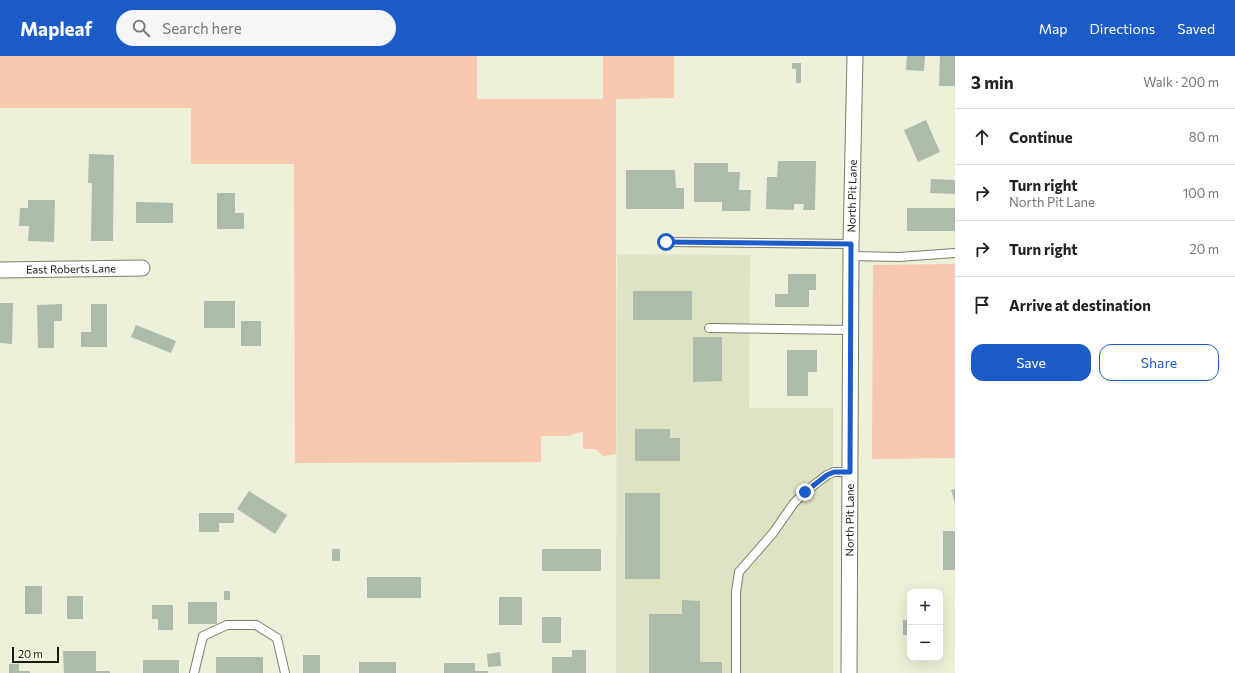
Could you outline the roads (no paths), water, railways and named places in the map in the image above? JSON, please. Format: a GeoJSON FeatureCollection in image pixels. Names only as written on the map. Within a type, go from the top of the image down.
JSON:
{"type":"FeatureCollection","features":[{"type":"Feature","properties":{"kind":"street","name":"North Pit Lane"},"geometry":{"type":"LineString","coordinates":[[849,673],[851,250],[855,56]]}},
{"type":"Feature","properties":{"kind":"street","name":"East Roberts Lane"},"geometry":{"type":"LineString","coordinates":[[0,270],[142,268]]}},
{"type":"Feature","properties":{"kind":"lane"},"geometry":{"type":"LineString","coordinates":[[666,242],[851,250],[899,256],[955,253]]}},
{"type":"Feature","properties":{"kind":"lane"},"geometry":{"type":"LineString","coordinates":[[709,328],[851,330]]}},
{"type":"Feature","properties":{"kind":"lane"},"geometry":{"type":"LineString","coordinates":[[736,673],[736,592],[739,572],[773,533],[794,503],[805,492],[827,475],[834,472],[850,472]]}},
{"type":"Feature","properties":{"kind":"lane"},"geometry":{"type":"LineString","coordinates":[[194,673],[204,636],[227,625],[256,625],[277,638],[285,673]]}}]}
